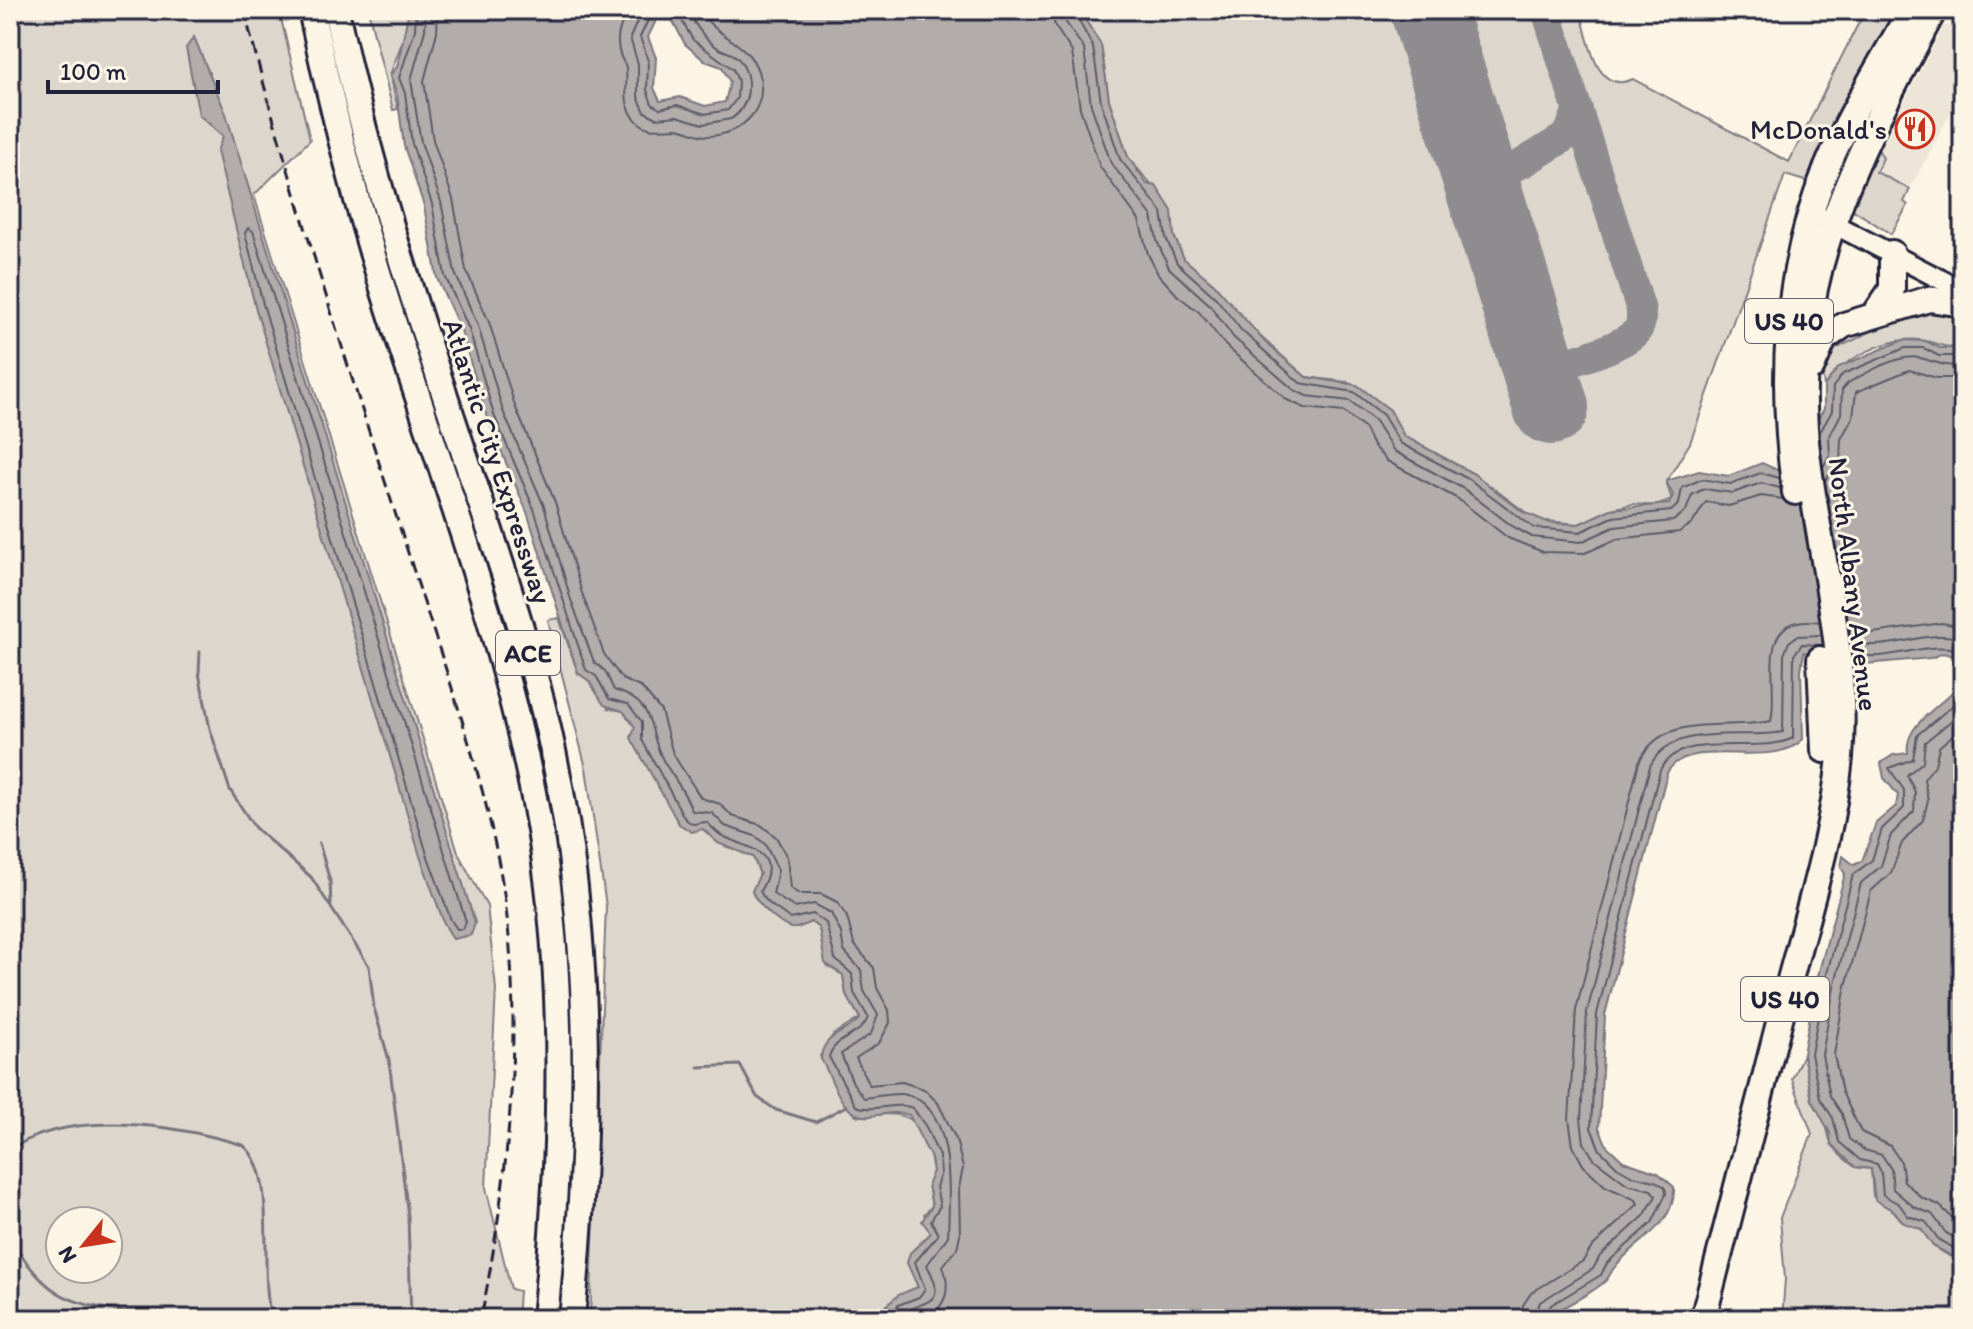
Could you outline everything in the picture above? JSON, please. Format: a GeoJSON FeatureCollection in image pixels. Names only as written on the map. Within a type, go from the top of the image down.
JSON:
{"type":"FeatureCollection","features":[{"type":"Feature","properties":{"kind":"highway","name":"Atlantic City Expressway"},"geometry":{"type":"LineString","coordinates":[[311,10],[361,215],[499,649],[537,810],[553,933],[560,1056],[558,1165],[545,1319]]}},
{"type":"Feature","properties":{"kind":"highway","name":"Atlantic City Expressway"},"geometry":{"type":"LineString","coordinates":[[336,10],[370,151],[404,271],[523,634],[548,728],[564,809],[581,933],[588,1057],[583,1195],[572,1319]]}},
{"type":"Feature","properties":{"kind":"highway","name":"North Albany Avenue"},"geometry":{"type":"LineString","coordinates":[[1821,218],[1843,133],[1911,10]]}},
{"type":"Feature","properties":{"kind":"highway","name":"North Albany Avenue"},"geometry":{"type":"LineString","coordinates":[[1703,1319],[1832,816],[1840,754],[1799,425],[1785,377],[1788,327],[1798,263],[1934,10]]}},
{"type":"Feature","properties":{"kind":"highway"},"geometry":{"type":"LineString","coordinates":[[1875,314],[1892,289],[1892,253]]}},
{"type":"Feature","properties":{"kind":"highway"},"geometry":{"type":"LineString","coordinates":[[1799,425],[1814,357],[1824,339],[1838,328],[1929,299],[1963,304]]}},
{"type":"Feature","properties":{"kind":"highway","name":"North Albany Avenue"},"geometry":{"type":"LineString","coordinates":[[1686,1319],[1814,822],[1830,677]]}},
{"type":"Feature","properties":{"kind":"main road"},"geometry":{"type":"LineString","coordinates":[[1821,218],[1963,291]]}},
{"type":"Feature","properties":{"kind":"shaded area"},"geometry":{"type":"Polygon","coordinates":[[[10,10],[279,10],[310,140],[254,195],[459,855],[487,906],[496,989],[486,1188],[511,1289],[519,1291],[517,1319],[10,1319],[10,10]]]}},
{"type":"Feature","properties":{"kind":"shaded area"},"geometry":{"type":"Polygon","coordinates":[[[368,10],[414,10],[390,75],[398,109],[393,110],[368,10]]]}},
{"type":"Feature","properties":{"kind":"shaded area"},"geometry":{"type":"Polygon","coordinates":[[[1079,10],[1580,10],[1595,61],[1609,79],[1620,82],[1633,79],[1789,162],[1865,10],[1895,10],[1835,119],[1808,182],[1785,175],[1690,443],[1666,482],[1672,500],[1656,506],[1633,504],[1611,509],[1579,524],[1536,520],[1474,474],[1404,436],[1390,410],[1347,382],[1306,377],[1246,324],[1214,284],[1184,259],[1174,236],[1170,208],[1128,157],[1109,100],[1101,45],[1079,10]]]}},
{"type":"Feature","properties":{"kind":"shaded area"},"geometry":{"type":"Polygon","coordinates":[[[1955,10],[1963,10],[1963,89],[1910,189],[1876,172],[1883,158],[1879,151],[1944,25],[1956,29],[1958,26],[1949,21],[1955,10]]]}},
{"type":"Feature","properties":{"kind":"shaded area"},"geometry":{"type":"Polygon","coordinates":[[[1879,151],[1883,158],[1876,172],[1910,189],[1904,202],[1908,205],[1891,234],[1852,209],[1873,153],[1879,151]]]}},
{"type":"Feature","properties":{"kind":"shaded area"},"geometry":{"type":"Polygon","coordinates":[[[1921,307],[1963,310],[1963,348],[1913,340],[1884,345],[1842,366],[1824,386],[1822,373],[1827,353],[1921,307]]]}},
{"type":"Feature","properties":{"kind":"shaded area"},"geometry":{"type":"Polygon","coordinates":[[[559,618],[578,673],[589,680],[608,708],[623,711],[635,727],[633,742],[673,808],[676,819],[703,829],[718,843],[753,857],[760,874],[752,892],[781,923],[794,928],[811,922],[819,928],[827,966],[843,975],[846,994],[860,1018],[833,1035],[820,1056],[845,1104],[857,1116],[889,1114],[911,1120],[924,1137],[933,1171],[928,1184],[932,1206],[924,1214],[931,1233],[910,1253],[918,1287],[908,1291],[883,1312],[883,1319],[590,1319],[606,906],[586,768],[548,620],[559,618]]]}},
{"type":"Feature","properties":{"kind":"shaded area"},"geometry":{"type":"Polygon","coordinates":[[[1803,1054],[1812,1100],[1840,1155],[1855,1167],[1871,1169],[1873,1196],[1901,1220],[1921,1228],[1933,1246],[1954,1259],[1963,1286],[1963,1319],[1782,1319],[1785,1279],[1780,1218],[1812,1134],[1792,1079],[1803,1054]]]}},
{"type":"Feature","properties":{"kind":"water"},"geometry":{"type":"Polygon","coordinates":[[[409,10],[661,10],[648,37],[656,58],[654,88],[660,101],[680,97],[705,106],[725,102],[730,82],[722,67],[705,61],[685,44],[667,10],[1079,10],[1101,45],[1109,100],[1128,157],[1147,184],[1156,186],[1172,211],[1174,236],[1184,259],[1214,284],[1265,342],[1306,377],[1357,385],[1390,410],[1404,436],[1474,474],[1523,512],[1550,523],[1579,524],[1611,509],[1669,504],[1673,495],[1666,481],[1699,471],[1729,476],[1762,463],[1777,470],[1786,469],[1824,409],[1824,386],[1839,367],[1903,340],[1926,341],[1940,348],[1963,348],[1963,659],[1943,653],[1931,658],[1865,664],[1804,652],[1801,670],[1803,739],[1789,748],[1772,753],[1693,755],[1678,761],[1667,773],[1605,1015],[1599,1128],[1607,1146],[1623,1161],[1658,1173],[1674,1187],[1673,1201],[1661,1223],[1622,1258],[1605,1281],[1555,1312],[1550,1319],[883,1319],[884,1308],[898,1295],[918,1287],[907,1263],[910,1253],[931,1233],[922,1221],[932,1206],[928,1184],[933,1171],[931,1158],[909,1115],[861,1116],[852,1112],[840,1097],[821,1059],[826,1044],[860,1018],[846,994],[843,975],[825,963],[819,928],[811,922],[800,927],[788,927],[776,919],[752,891],[760,874],[753,857],[718,843],[703,829],[692,832],[679,824],[631,738],[635,727],[623,711],[604,705],[589,681],[578,673],[527,512],[487,418],[461,331],[437,278],[424,206],[404,146],[397,94],[390,75],[397,67],[409,10]]]}},
{"type":"Feature","properties":{"kind":"water"},"geometry":{"type":"Polygon","coordinates":[[[194,37],[226,114],[475,923],[471,935],[453,939],[444,923],[420,856],[255,306],[217,151],[223,136],[199,115],[186,48],[194,37]]]}},
{"type":"Feature","properties":{"kind":"water"},"geometry":{"type":"Polygon","coordinates":[[[1963,679],[1963,1286],[1952,1256],[1933,1246],[1921,1229],[1904,1223],[1894,1211],[1875,1200],[1871,1169],[1855,1167],[1831,1144],[1830,1133],[1812,1100],[1803,1054],[1816,983],[1845,874],[1841,867],[1843,856],[1854,865],[1862,861],[1876,823],[1896,806],[1898,795],[1884,778],[1881,763],[1893,755],[1908,753],[1912,732],[1963,679]]]}},
{"type":"Feature","properties":{"kind":"waterway"},"geometry":{"type":"LineString","coordinates":[[200,652],[199,673],[210,729],[230,790],[255,828],[311,877],[369,966],[374,1008],[389,1060],[408,1216],[411,1319]]}},
{"type":"Feature","properties":{"kind":"waterway"},"geometry":{"type":"LineString","coordinates":[[319,843],[330,881],[331,905]]}},
{"type":"Feature","properties":{"kind":"waterway"},"geometry":{"type":"LineString","coordinates":[[698,1067],[740,1065],[757,1097],[776,1110],[816,1122],[846,1106]]}},
{"type":"Feature","properties":{"kind":"waterway"},"geometry":{"type":"LineString","coordinates":[[10,1150],[34,1137],[62,1129],[124,1124],[187,1131],[243,1145],[254,1159],[261,1178],[266,1226],[266,1277],[272,1319]]}},
{"type":"Feature","properties":{"kind":"waterway"},"geometry":{"type":"LineString","coordinates":[[10,1237],[40,1279],[55,1291],[88,1305],[157,1319]]}},
{"type":"Feature","properties":{"kind":"taxiway"},"geometry":{"type":"LineString","coordinates":[[1540,372],[1627,339],[1637,330],[1641,316],[1546,10]]}},
{"type":"Feature","properties":{"kind":"taxiway"},"geometry":{"type":"LineString","coordinates":[[1475,162],[1486,170],[1499,173],[1523,163],[1568,135],[1578,109]]}},
{"type":"Feature","properties":{"kind":"runway"},"geometry":{"type":"LineString","coordinates":[[1428,10],[1551,407]]}},
{"type":"Feature","properties":{"kind":"railway"},"geometry":{"type":"LineString","coordinates":[[244,10],[323,287],[464,726],[497,852],[510,947],[513,1054],[499,1214],[481,1319]]}},
{"type":"Feature","properties":{"kind":"place","name":"McDonald's"},"geometry":{"type":"Point","coordinates":[1915,129]}}]}
